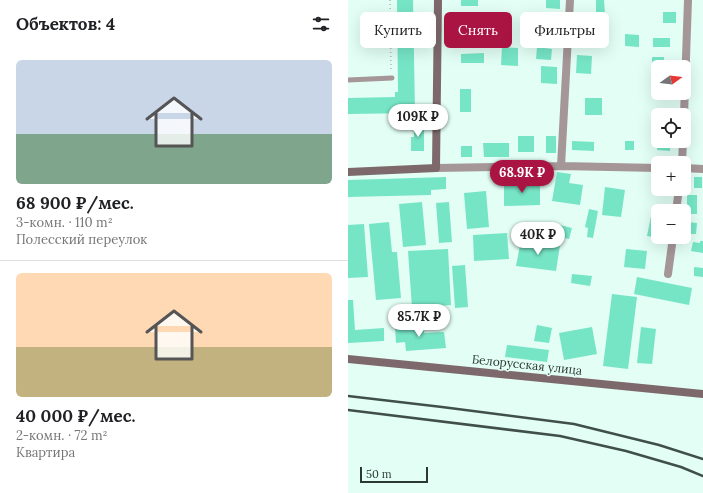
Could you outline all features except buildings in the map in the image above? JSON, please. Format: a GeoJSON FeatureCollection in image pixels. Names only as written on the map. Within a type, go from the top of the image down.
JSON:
{"type":"FeatureCollection","features":[{"type":"Feature","properties":{"kind":"street"},"geometry":{"type":"LineString","coordinates":[[436,168],[438,0]]}},
{"type":"Feature","properties":{"kind":"street"},"geometry":{"type":"LineString","coordinates":[[562,166],[570,0]]}},
{"type":"Feature","properties":{"kind":"street"},"geometry":{"type":"LineString","coordinates":[[684,108],[688,0]]}},
{"type":"Feature","properties":{"kind":"street"},"geometry":{"type":"LineString","coordinates":[[348,172],[436,168],[562,166],[651,168]]}},
{"type":"Feature","properties":{"kind":"street"},"geometry":{"type":"LineString","coordinates":[[691,168],[703,169]]}},
{"type":"Feature","properties":{"kind":"street"},"geometry":{"type":"LineString","coordinates":[[668,274],[672,244]]}},
{"type":"Feature","properties":{"kind":"street","name":"Белорусская улица"},"geometry":{"type":"LineString","coordinates":[[348,359],[703,394]]}},
{"type":"Feature","properties":{"kind":"lane"},"geometry":{"type":"LineString","coordinates":[[348,80],[392,78]]}},
{"type":"Feature","properties":{"kind":"path"},"geometry":{"type":"LineString","coordinates":[[390,0],[392,78]]}},
{"type":"Feature","properties":{"kind":"railway"},"geometry":{"type":"LineString","coordinates":[[348,396],[574,424],[659,445],[703,459]]}},
{"type":"Feature","properties":{"kind":"railway"},"geometry":{"type":"LineString","coordinates":[[348,410],[560,436],[626,451],[681,467],[703,476]]}}]}
